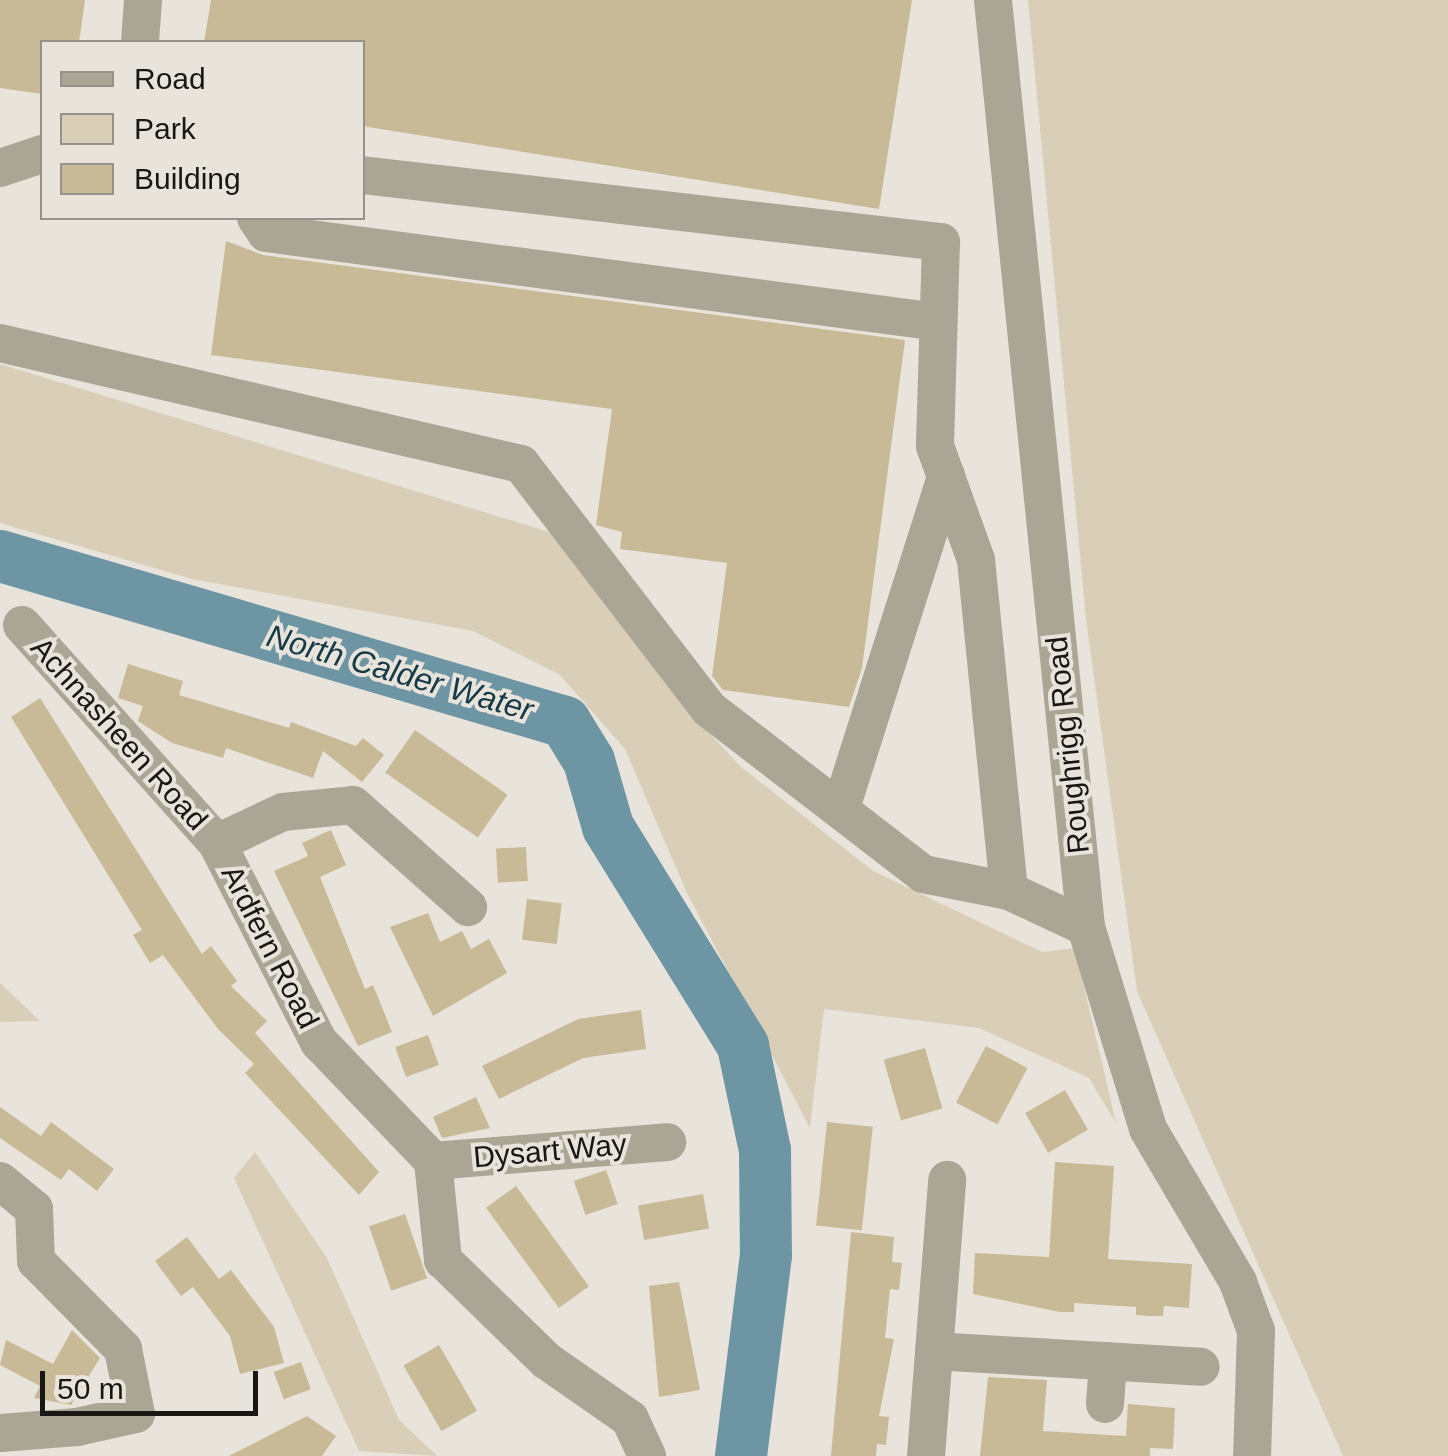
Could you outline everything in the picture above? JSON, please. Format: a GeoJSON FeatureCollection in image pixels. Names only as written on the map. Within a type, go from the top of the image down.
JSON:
{"type":"FeatureCollection","features":[{"type":"Feature","properties":{"kind":"street"},"geometry":{"type":"LineString","coordinates":[[140,40],[143,0]]}},
{"type":"Feature","properties":{"kind":"street","name":"Roughrigg Road"},"geometry":{"type":"LineString","coordinates":[[993,0],[1086,926],[1148,1129],[1238,1282],[1256,1331],[1252,1456]]}},
{"type":"Feature","properties":{"kind":"street"},"geometry":{"type":"LineString","coordinates":[[0,168],[40,155]]}},
{"type":"Feature","properties":{"kind":"street"},"geometry":{"type":"LineString","coordinates":[[365,175],[941,242],[935,446],[976,560],[1009,891]]}},
{"type":"Feature","properties":{"kind":"street"},"geometry":{"type":"LineString","coordinates":[[257,220],[266,233],[938,322]]}},
{"type":"Feature","properties":{"kind":"street"},"geometry":{"type":"LineString","coordinates":[[0,343],[522,464],[709,709],[922,874],[1009,891],[1086,926]]}},
{"type":"Feature","properties":{"kind":"street"},"geometry":{"type":"LineString","coordinates":[[841,808],[946,476]]}},
{"type":"Feature","properties":{"kind":"street","name":"Achnasheen Road"},"geometry":{"type":"LineString","coordinates":[[22,625],[217,842]]}},
{"type":"Feature","properties":{"kind":"street"},"geometry":{"type":"LineString","coordinates":[[217,842],[282,812],[353,806],[468,907]]}},
{"type":"Feature","properties":{"kind":"street","name":"Ardfern Road"},"geometry":{"type":"LineString","coordinates":[[217,842],[319,1042],[433,1161]]}},
{"type":"Feature","properties":{"kind":"street","name":"Dysart Way"},"geometry":{"type":"LineString","coordinates":[[433,1161],[667,1142]]}},
{"type":"Feature","properties":{"kind":"street"},"geometry":{"type":"LineString","coordinates":[[433,1161],[444,1260],[546,1361],[630,1419],[647,1456]]}},
{"type":"Feature","properties":{"kind":"street"},"geometry":{"type":"LineString","coordinates":[[926,1456],[946,1180]]}},
{"type":"Feature","properties":{"kind":"street"},"geometry":{"type":"LineString","coordinates":[[0,1181],[34,1209],[36,1261],[84,1317],[123,1349],[136,1414],[77,1428],[0,1433]]}},
{"type":"Feature","properties":{"kind":"street"},"geometry":{"type":"LineString","coordinates":[[934,1351],[1201,1367]]}},
{"type":"Feature","properties":{"kind":"street"},"geometry":{"type":"LineString","coordinates":[[1105,1404],[1108,1361]]}},
{"type":"Feature","properties":{"kind":"green space"},"geometry":{"type":"Polygon","coordinates":[[[1028,0],[1448,0],[1448,1456],[1343,1456],[1137,991],[1086,619],[1028,0]]]}},
{"type":"Feature","properties":{"kind":"green space"},"geometry":{"type":"Polygon","coordinates":[[[0,364],[556,534],[678,699],[740,766],[873,871],[1042,952],[1075,948],[1116,1123],[1089,1078],[979,1028],[824,1009],[810,1128],[687,893],[625,749],[560,675],[473,631],[192,579],[0,523],[0,364]]]}},
{"type":"Feature","properties":{"kind":"green space"},"geometry":{"type":"Polygon","coordinates":[[[0,983],[40,1021],[0,1022],[0,983]]]}},
{"type":"Feature","properties":{"kind":"green space"},"geometry":{"type":"Polygon","coordinates":[[[255,1152],[327,1258],[399,1420],[437,1456],[359,1451],[234,1178],[255,1152]]]}},
{"type":"Feature","properties":{"kind":"building"},"geometry":{"type":"Polygon","coordinates":[[[0,0],[85,0],[79,40],[40,40],[40,94],[0,88],[0,0]]]}},
{"type":"Feature","properties":{"kind":"building"},"geometry":{"type":"Polygon","coordinates":[[[211,0],[912,0],[879,209],[365,126],[365,40],[204,40],[211,0]]]}},
{"type":"Feature","properties":{"kind":"building"},"geometry":{"type":"Polygon","coordinates":[[[226,241],[263,255],[905,340],[862,668],[849,707],[723,690],[712,676],[727,563],[620,549],[622,532],[596,525],[612,409],[211,355],[226,241]]]}},
{"type":"Feature","properties":{"kind":"building"},"geometry":{"type":"Polygon","coordinates":[[[128,664],[183,681],[179,695],[289,728],[291,722],[356,746],[363,738],[384,755],[362,782],[323,751],[313,778],[226,748],[223,758],[172,743],[138,721],[143,706],[118,698],[128,664]]]}},
{"type":"Feature","properties":{"kind":"building"},"geometry":{"type":"Polygon","coordinates":[[[40,698],[202,954],[211,946],[237,981],[231,986],[267,1021],[255,1033],[379,1172],[359,1195],[245,1073],[254,1064],[218,1029],[163,955],[150,963],[133,935],[142,930],[11,717],[40,698]]]}},
{"type":"Feature","properties":{"kind":"building"},"geometry":{"type":"Polygon","coordinates":[[[415,730],[508,795],[478,837],[385,773],[415,730]]]}},
{"type":"Feature","properties":{"kind":"building"},"geometry":{"type":"Polygon","coordinates":[[[331,830],[346,865],[320,877],[365,989],[373,985],[392,1032],[358,1046],[274,871],[308,856],[302,843],[331,830]]]}},
{"type":"Feature","properties":{"kind":"building"},"geometry":{"type":"Polygon","coordinates":[[[526,847],[528,881],[498,883],[496,849],[526,847]]]}},
{"type":"Feature","properties":{"kind":"building"},"geometry":{"type":"Polygon","coordinates":[[[527,899],[562,903],[557,944],[522,940],[527,899]]]}},
{"type":"Feature","properties":{"kind":"building"},"geometry":{"type":"Polygon","coordinates":[[[428,913],[440,942],[462,931],[471,949],[489,939],[507,973],[433,1016],[390,927],[428,913]]]}},
{"type":"Feature","properties":{"kind":"building"},"geometry":{"type":"Polygon","coordinates":[[[641,1010],[646,1049],[583,1058],[499,1099],[482,1066],[578,1019],[641,1010]]]}},
{"type":"Feature","properties":{"kind":"building"},"geometry":{"type":"Polygon","coordinates":[[[428,1035],[439,1065],[406,1077],[395,1047],[428,1035]]]}},
{"type":"Feature","properties":{"kind":"building"},"geometry":{"type":"Polygon","coordinates":[[[986,1046],[1027,1068],[997,1125],[956,1103],[986,1046]]]}},
{"type":"Feature","properties":{"kind":"building"},"geometry":{"type":"Polygon","coordinates":[[[925,1048],[942,1109],[901,1120],[884,1060],[925,1048]]]}},
{"type":"Feature","properties":{"kind":"building"},"geometry":{"type":"Polygon","coordinates":[[[1065,1090],[1088,1130],[1048,1153],[1025,1113],[1065,1090]]]}},
{"type":"Feature","properties":{"kind":"building"},"geometry":{"type":"Polygon","coordinates":[[[476,1097],[490,1128],[442,1138],[433,1117],[476,1097]]]}},
{"type":"Feature","properties":{"kind":"building"},"geometry":{"type":"Polygon","coordinates":[[[0,1107],[41,1136],[51,1122],[114,1169],[97,1191],[69,1169],[61,1180],[0,1138],[0,1107]]]}},
{"type":"Feature","properties":{"kind":"building"},"geometry":{"type":"Polygon","coordinates":[[[827,1122],[873,1127],[862,1230],[816,1225],[827,1122]]]}},
{"type":"Feature","properties":{"kind":"building"},"geometry":{"type":"Polygon","coordinates":[[[1055,1162],[1114,1166],[1108,1259],[1192,1264],[1189,1308],[1164,1306],[1163,1316],[1150,1316],[1136,1315],[1136,1307],[1074,1303],[1074,1312],[1060,1312],[973,1294],[975,1253],[1049,1257],[1055,1162]]]}},
{"type":"Feature","properties":{"kind":"building"},"geometry":{"type":"Polygon","coordinates":[[[606,1170],[618,1204],[586,1215],[574,1181],[606,1170]]]}},
{"type":"Feature","properties":{"kind":"building"},"geometry":{"type":"Polygon","coordinates":[[[516,1186],[589,1286],[559,1308],[486,1208],[516,1186]]]}},
{"type":"Feature","properties":{"kind":"building"},"geometry":{"type":"Polygon","coordinates":[[[703,1194],[709,1228],[644,1240],[638,1205],[703,1194]]]}},
{"type":"Feature","properties":{"kind":"building"},"geometry":{"type":"Polygon","coordinates":[[[405,1214],[427,1278],[391,1291],[369,1226],[405,1214]]]}},
{"type":"Feature","properties":{"kind":"building"},"geometry":{"type":"Polygon","coordinates":[[[851,1232],[894,1237],[892,1262],[902,1263],[899,1290],[890,1289],[885,1338],[894,1339],[879,1416],[889,1417],[886,1445],[877,1444],[876,1456],[831,1456],[851,1232]]]}},
{"type":"Feature","properties":{"kind":"building"},"geometry":{"type":"Polygon","coordinates":[[[187,1237],[219,1279],[231,1270],[274,1327],[284,1363],[240,1374],[230,1336],[193,1287],[181,1296],[155,1261],[187,1237]]]}},
{"type":"Feature","properties":{"kind":"building"},"geometry":{"type":"Polygon","coordinates":[[[679,1282],[700,1390],[659,1397],[649,1286],[679,1282]]]}},
{"type":"Feature","properties":{"kind":"building"},"geometry":{"type":"Polygon","coordinates":[[[72,1330],[100,1358],[71,1405],[34,1398],[40,1386],[0,1365],[6,1340],[53,1364],[72,1330]]]}},
{"type":"Feature","properties":{"kind":"building"},"geometry":{"type":"Polygon","coordinates":[[[439,1345],[477,1411],[441,1431],[403,1366],[439,1345]]]}},
{"type":"Feature","properties":{"kind":"building"},"geometry":{"type":"Polygon","coordinates":[[[301,1362],[311,1389],[284,1399],[274,1372],[301,1362]]]}},
{"type":"Feature","properties":{"kind":"building"},"geometry":{"type":"Polygon","coordinates":[[[988,1377],[1047,1380],[1043,1431],[1126,1436],[1128,1404],[1175,1408],[1173,1449],[1150,1448],[1150,1456],[980,1456],[988,1377]]]}},
{"type":"Feature","properties":{"kind":"building"},"geometry":{"type":"Polygon","coordinates":[[[307,1416],[336,1436],[322,1456],[229,1456],[307,1416]]]}},
{"type":"Feature","properties":{"kind":"waterway","name":"North Calder Water"},"geometry":{"type":"LineString","coordinates":[[0,556],[565,722],[589,761],[608,827],[743,1046],[765,1150],[766,1255],[741,1456]]}}]}
